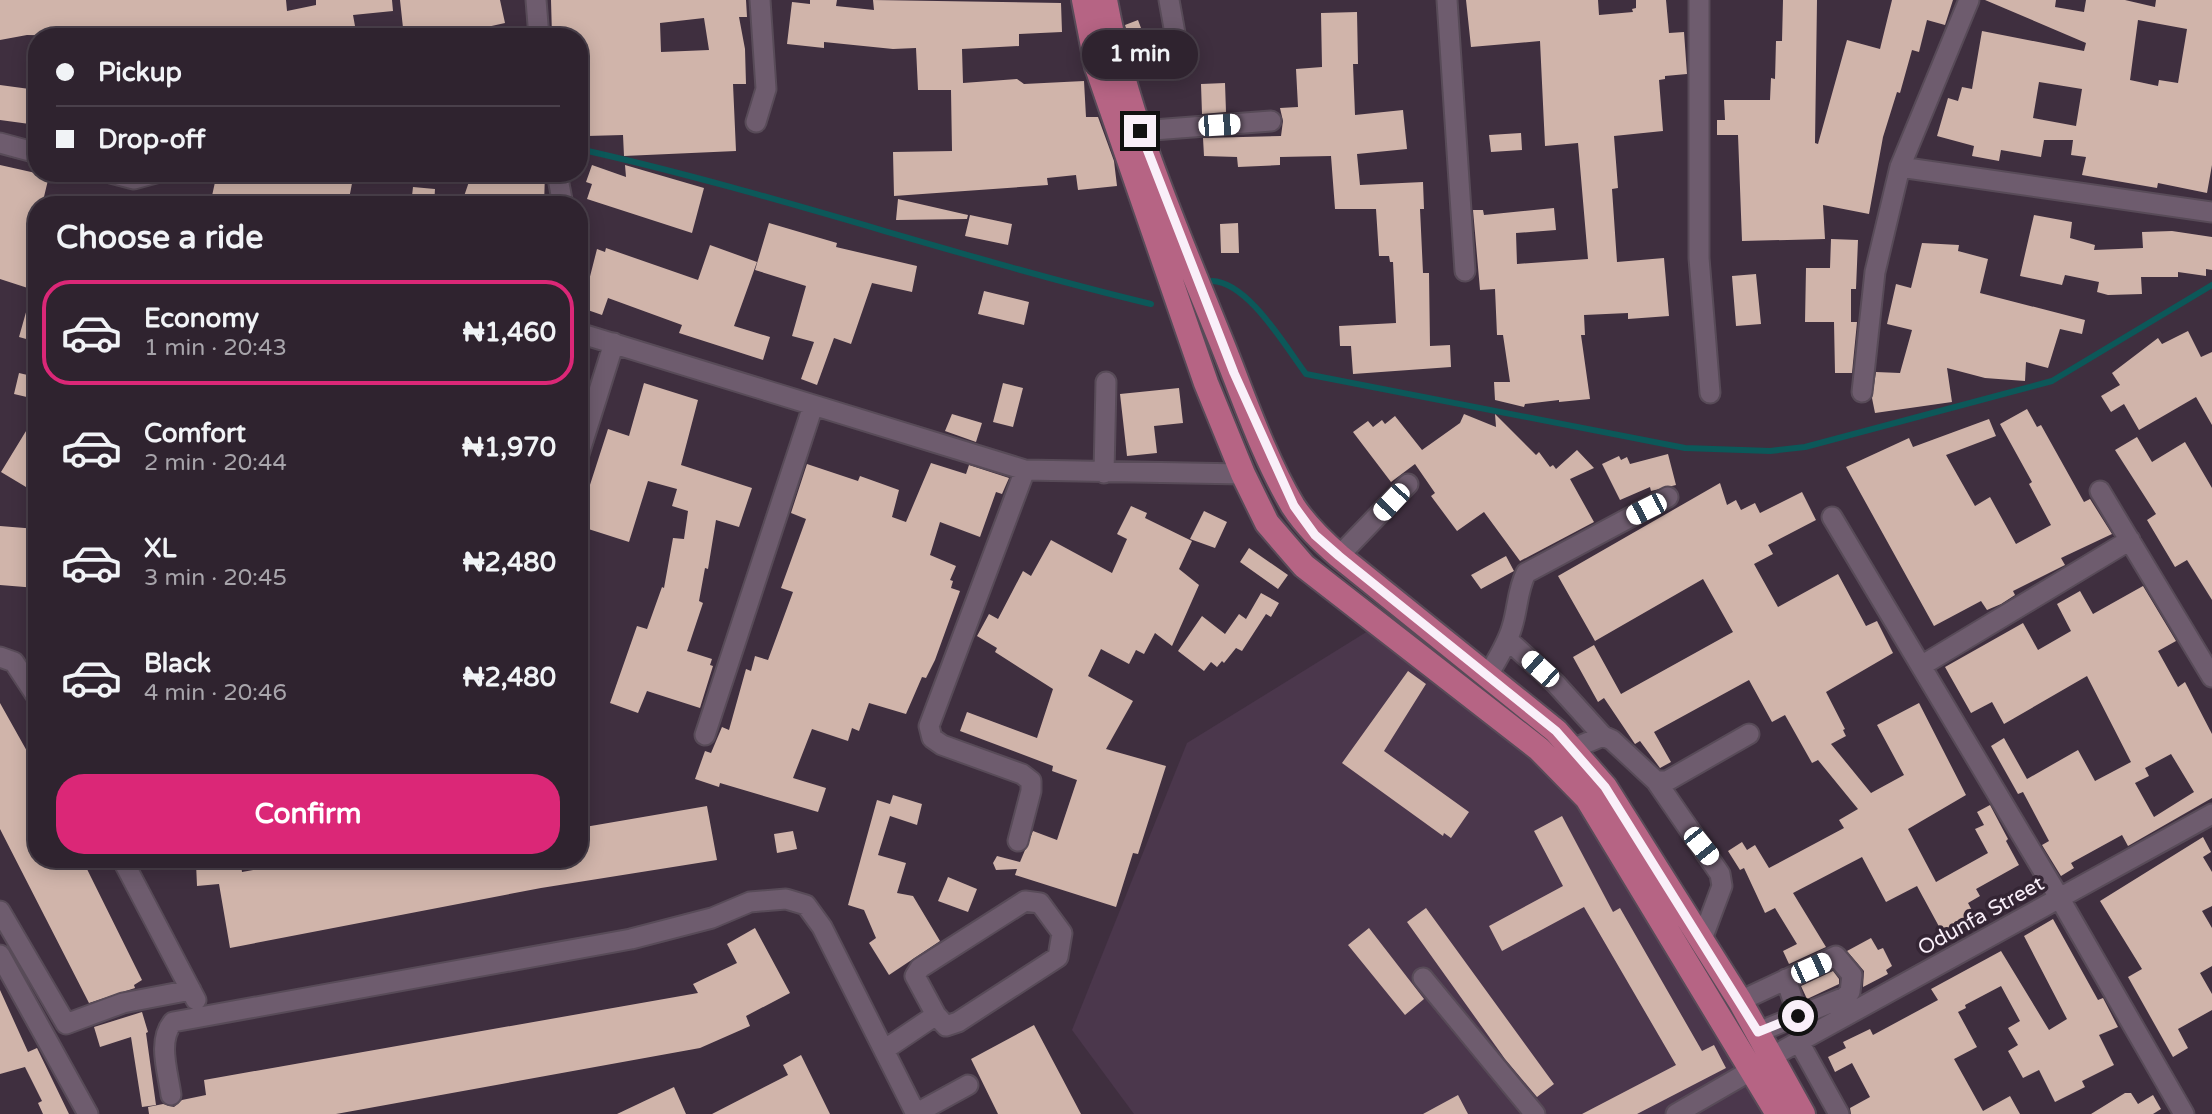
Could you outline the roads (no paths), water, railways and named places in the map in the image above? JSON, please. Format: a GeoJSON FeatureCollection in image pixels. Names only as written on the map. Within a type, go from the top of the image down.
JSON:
{"type":"FeatureCollection","features":[{"type":"Feature","properties":{"kind":"main road"},"geometry":{"type":"LineString","coordinates":[[1084,0],[1097,67],[1108,104],[1206,383],[1243,474],[1267,523],[1304,566],[1539,749],[1587,798],[1762,1063],[1803,1114]]}},
{"type":"Feature","properties":{"kind":"main road"},"geometry":{"type":"LineString","coordinates":[[1105,0],[1116,58],[1178,234],[1272,463],[1294,506],[1315,535],[1339,556],[1556,731],[1605,787],[1758,1032],[1762,1063],[1778,1114]]}},
{"type":"Feature","properties":{"kind":"street"},"geometry":{"type":"LineString","coordinates":[[536,0],[538,28]]}},
{"type":"Feature","properties":{"kind":"street"},"geometry":{"type":"LineString","coordinates":[[756,122],[766,89],[760,0]]}},
{"type":"Feature","properties":{"kind":"street"},"geometry":{"type":"LineString","coordinates":[[1169,0],[1176,39]]}},
{"type":"Feature","properties":{"kind":"street"},"geometry":{"type":"LineString","coordinates":[[1447,0],[1465,271]]}},
{"type":"Feature","properties":{"kind":"street"},"geometry":{"type":"LineString","coordinates":[[1699,0],[1699,258],[1710,393]]}},
{"type":"Feature","properties":{"kind":"street"},"geometry":{"type":"LineString","coordinates":[[1862,392],[1875,272],[1900,167],[1969,0]]}},
{"type":"Feature","properties":{"kind":"street"},"geometry":{"type":"LineString","coordinates":[[1140,131],[1271,121]]}},
{"type":"Feature","properties":{"kind":"street"},"geometry":{"type":"LineString","coordinates":[[0,144],[28,151]]}},
{"type":"Feature","properties":{"kind":"street"},"geometry":{"type":"LineString","coordinates":[[1900,167],[2212,212]]}},
{"type":"Feature","properties":{"kind":"street"},"geometry":{"type":"LineString","coordinates":[[588,336],[1025,470],[1243,474]]}},
{"type":"Feature","properties":{"kind":"street"},"geometry":{"type":"LineString","coordinates":[[588,425],[614,343]]}},
{"type":"Feature","properties":{"kind":"street"},"geometry":{"type":"LineString","coordinates":[[1104,473],[1106,382]]}},
{"type":"Feature","properties":{"kind":"street"},"geometry":{"type":"LineString","coordinates":[[705,735],[813,406]]}},
{"type":"Feature","properties":{"kind":"street"},"geometry":{"type":"LineString","coordinates":[[1018,841],[1031,791],[1031,781],[1022,774],[942,745],[932,738],[929,726],[1025,470]]}},
{"type":"Feature","properties":{"kind":"street"},"geometry":{"type":"LineString","coordinates":[[1339,556],[1408,484]]}},
{"type":"Feature","properties":{"kind":"street"},"geometry":{"type":"LineString","coordinates":[[2100,492],[2212,677]]}},
{"type":"Feature","properties":{"kind":"street"},"geometry":{"type":"LineString","coordinates":[[1487,677],[1514,624],[1517,591],[1526,573],[1668,498]]}},
{"type":"Feature","properties":{"kind":"street"},"geometry":{"type":"LineString","coordinates":[[1832,517],[2185,1114]]}},
{"type":"Feature","properties":{"kind":"street"},"geometry":{"type":"LineString","coordinates":[[1921,666],[2130,540]]}},
{"type":"Feature","properties":{"kind":"street"},"geometry":{"type":"LineString","coordinates":[[1508,640],[1556,684],[1604,736],[1612,740],[1656,781],[1720,874],[1722,886],[1701,942]]}},
{"type":"Feature","properties":{"kind":"street"},"geometry":{"type":"LineString","coordinates":[[0,657],[14,662],[28,683]]}},
{"type":"Feature","properties":{"kind":"street"},"geometry":{"type":"LineString","coordinates":[[1656,781],[1680,776],[1749,734]]}},
{"type":"Feature","properties":{"kind":"street"},"geometry":{"type":"LineString","coordinates":[[1572,749],[1604,736]]}},
{"type":"Feature","properties":{"kind":"street","name":"Odunfa Street"},"geometry":{"type":"LineString","coordinates":[[1676,1114],[1799,1042],[2212,814]]}},
{"type":"Feature","properties":{"kind":"street"},"geometry":{"type":"LineString","coordinates":[[127,868],[205,1016]]}},
{"type":"Feature","properties":{"kind":"street"},"geometry":{"type":"LineString","coordinates":[[171,1095],[165,1031],[173,1022],[631,939],[712,918],[750,902],[786,899],[806,905],[822,927],[916,1114],[968,1085]]}},
{"type":"Feature","properties":{"kind":"street"},"geometry":{"type":"LineString","coordinates":[[1025,901],[1040,903],[1062,933],[1058,957],[958,1022],[946,1026],[936,1014],[915,976],[920,968],[1025,901]]}},
{"type":"Feature","properties":{"kind":"street"},"geometry":{"type":"LineString","coordinates":[[0,911],[66,1024],[123,1003],[191,990]]}},
{"type":"Feature","properties":{"kind":"street"},"geometry":{"type":"LineString","coordinates":[[0,955],[88,1114]]}},
{"type":"Feature","properties":{"kind":"street"},"geometry":{"type":"LineString","coordinates":[[1740,1001],[1836,957],[1852,975],[1850,992],[1845,997],[1758,1032]]}},
{"type":"Feature","properties":{"kind":"street"},"geometry":{"type":"LineString","coordinates":[[1423,978],[1535,1114]]}},
{"type":"Feature","properties":{"kind":"street"},"geometry":{"type":"LineString","coordinates":[[1786,979],[1798,1016]]}},
{"type":"Feature","properties":{"kind":"street"},"geometry":{"type":"LineString","coordinates":[[884,1050],[936,1014]]}},
{"type":"Feature","properties":{"kind":"street"},"geometry":{"type":"LineString","coordinates":[[1799,1042],[1839,1114]]}},
{"type":"Feature","properties":{"kind":"waterway"},"geometry":{"type":"LineString","coordinates":[[588,151],[723,185],[1151,304]]}},
{"type":"Feature","properties":{"kind":"waterway"},"geometry":{"type":"LineString","coordinates":[[1212,281],[1226,284],[1252,303],[1306,374],[1685,448],[1770,451],[1805,447],[2052,381],[2212,285]]}}]}
